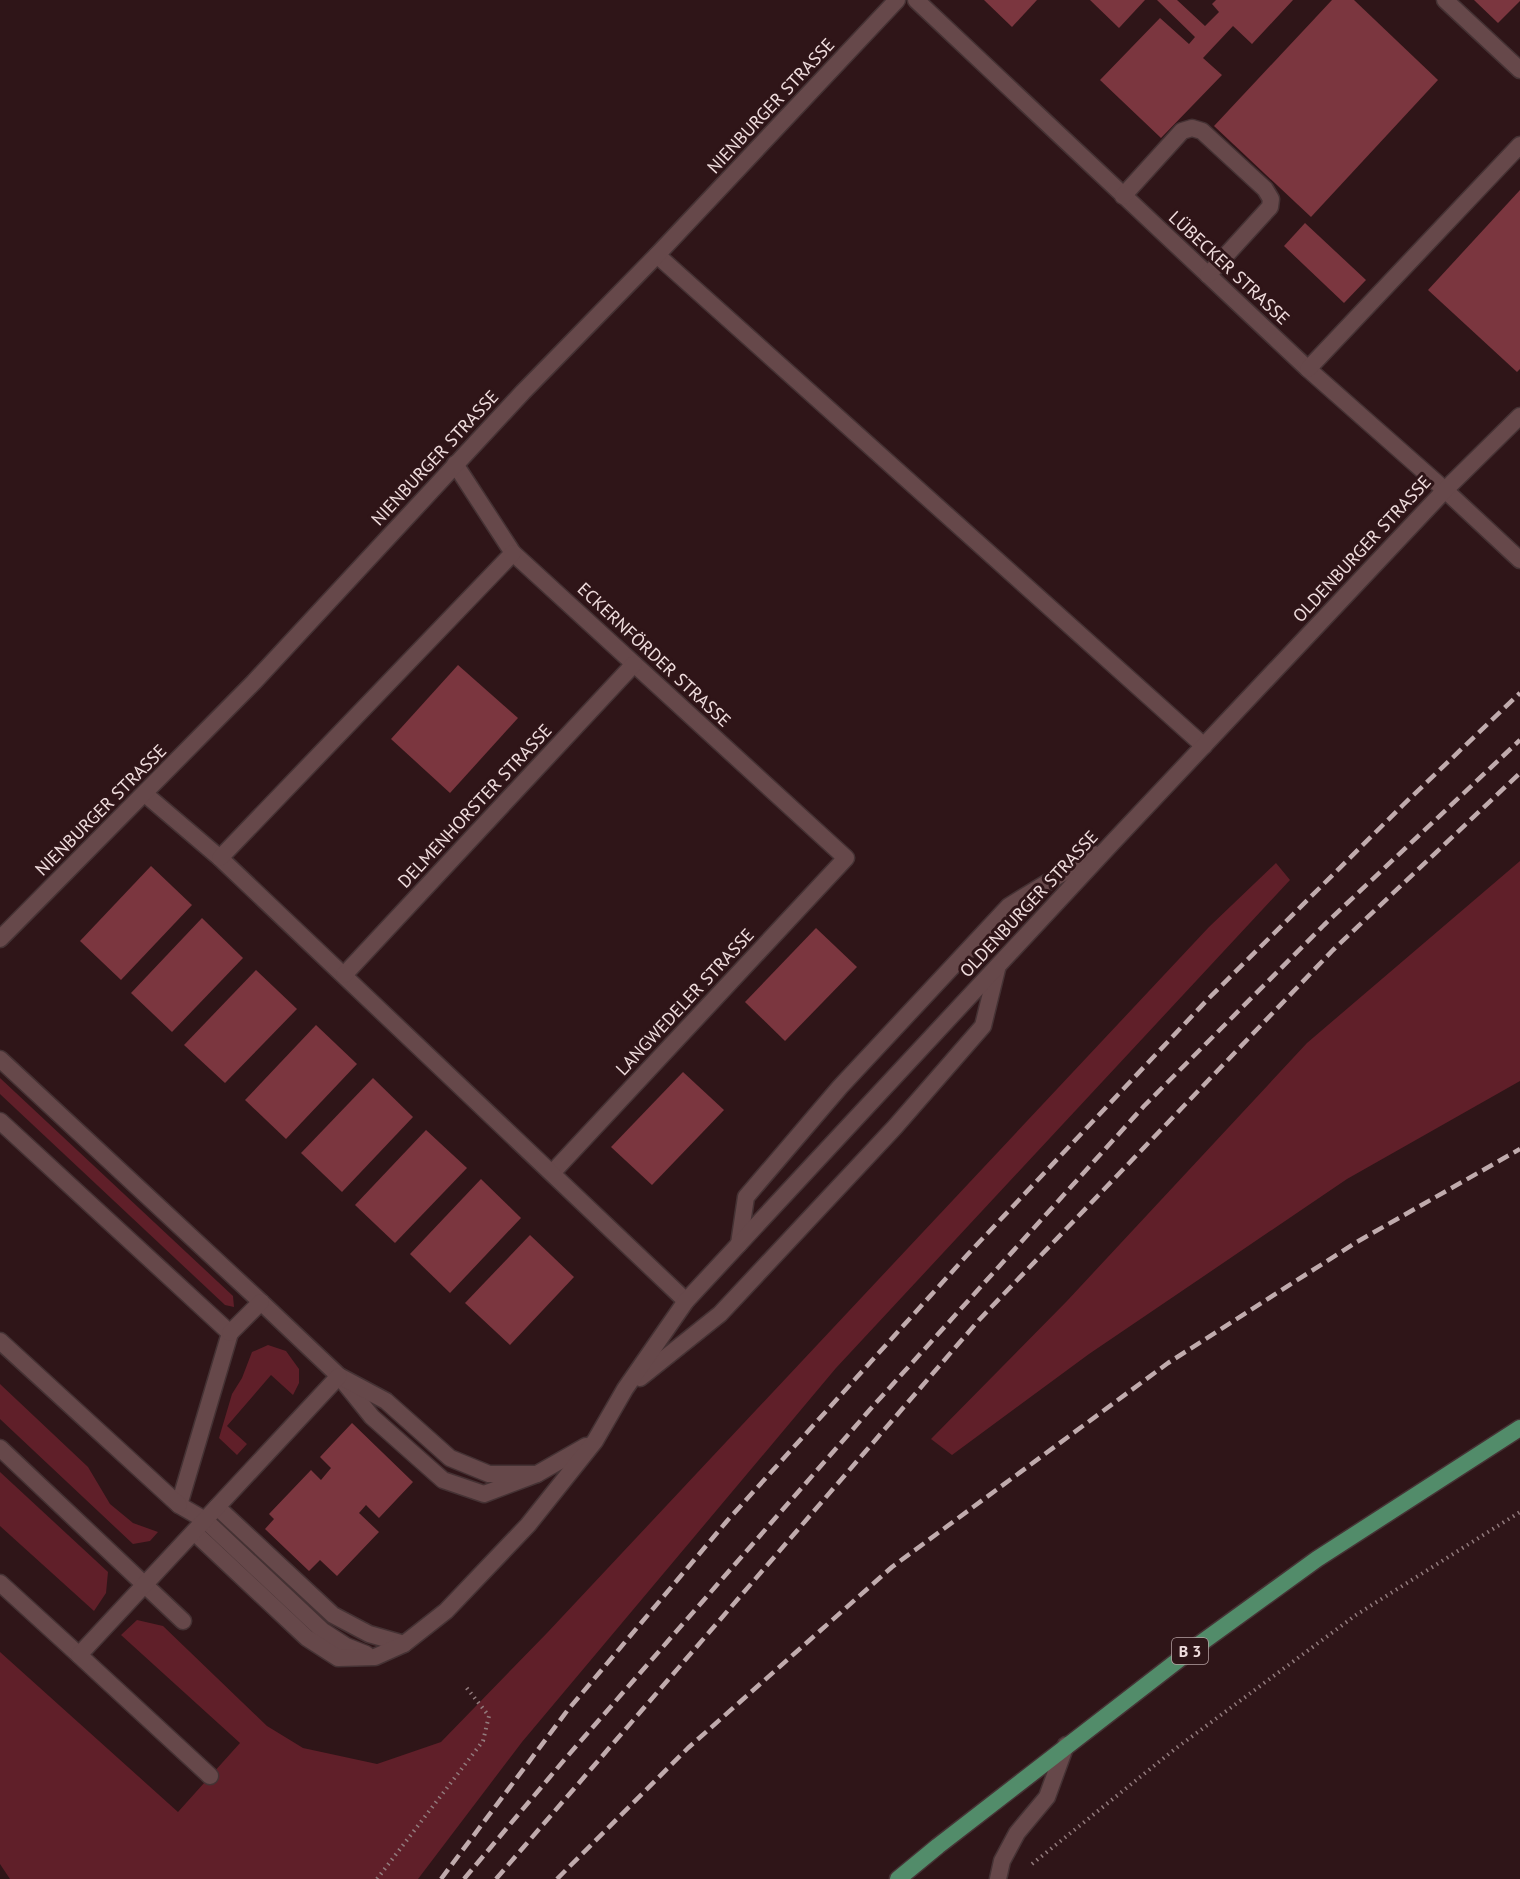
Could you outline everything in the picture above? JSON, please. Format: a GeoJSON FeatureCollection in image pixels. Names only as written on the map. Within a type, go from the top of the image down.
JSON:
{"type":"FeatureCollection","features":[{"type":"Feature","properties":{"kind":"main road","name":"NIENBURGER STRASSE"},"geometry":{"type":"LineString","coordinates":[[0,939],[255,682],[523,392],[657,255],[897,0]]}},
{"type":"Feature","properties":{"kind":"main road","name":"LÜBECKER STRASSE"},"geometry":{"type":"LineString","coordinates":[[916,0],[1308,369],[1445,490],[1520,560]]}},
{"type":"Feature","properties":{"kind":"main road"},"geometry":{"type":"LineString","coordinates":[[1445,0],[1520,70]]}},
{"type":"Feature","properties":{"kind":"main road"},"geometry":{"type":"LineString","coordinates":[[1123,196],[1182,132],[1192,128],[1202,130],[1265,189],[1271,199],[1270,207],[1208,275]]}},
{"type":"Feature","properties":{"kind":"main road"},"geometry":{"type":"LineString","coordinates":[[1308,369],[1520,145]]}},
{"type":"Feature","properties":{"kind":"main road"},"geometry":{"type":"LineString","coordinates":[[657,255],[1204,746]]}},
{"type":"Feature","properties":{"kind":"main road","name":"OLDENBURGER STRASSE"},"geometry":{"type":"LineString","coordinates":[[200,1526],[307,1638],[338,1658],[375,1657],[404,1644],[446,1611],[528,1525],[595,1441],[625,1389],[686,1301],[1113,842],[1445,490],[1520,416]]}},
{"type":"Feature","properties":{"kind":"main road","name":"ECKERNFÖRDER STRASSE"},"geometry":{"type":"LineString","coordinates":[[456,464],[513,553],[846,858]]}},
{"type":"Feature","properties":{"kind":"main road"},"geometry":{"type":"LineString","coordinates":[[220,858],[513,553]]}},
{"type":"Feature","properties":{"kind":"main road","name":"DELMENHORSTER STRASSE"},"geometry":{"type":"LineString","coordinates":[[344,975],[634,664]]}},
{"type":"Feature","properties":{"kind":"main road"},"geometry":{"type":"LineString","coordinates":[[145,794],[220,858],[686,1301]]}},
{"type":"Feature","properties":{"kind":"main road"},"geometry":{"type":"LineString","coordinates":[[739,1244],[746,1197],[840,1087],[1009,906],[1113,842]]}},
{"type":"Feature","properties":{"kind":"main road","name":"LANGWEDELER STRASSE"},"geometry":{"type":"LineString","coordinates":[[552,1173],[846,858]]}},
{"type":"Feature","properties":{"kind":"main road"},"geometry":{"type":"LineString","coordinates":[[625,1389],[720,1314],[895,1127],[983,1026],[998,966]]}},
{"type":"Feature","properties":{"kind":"main road"},"geometry":{"type":"LineString","coordinates":[[0,1059],[339,1376],[372,1417],[443,1480],[484,1494],[537,1474],[595,1441]]}},
{"type":"Feature","properties":{"kind":"main road"},"geometry":{"type":"LineString","coordinates":[[0,1121],[230,1333]]}},
{"type":"Feature","properties":{"kind":"main road"},"geometry":{"type":"LineString","coordinates":[[178,1505],[230,1333],[261,1302]]}},
{"type":"Feature","properties":{"kind":"main road"},"geometry":{"type":"LineString","coordinates":[[0,1341],[200,1526]]}},
{"type":"Feature","properties":{"kind":"main road"},"geometry":{"type":"LineString","coordinates":[[339,1376],[386,1401],[450,1458],[489,1474],[537,1474]]}},
{"type":"Feature","properties":{"kind":"main road"},"geometry":{"type":"LineString","coordinates":[[79,1655],[339,1376]]}},
{"type":"Feature","properties":{"kind":"main road","name":"B 3"},"geometry":{"type":"LineString","coordinates":[[898,1879],[1066,1745],[1190,1651],[1317,1560],[1520,1428]]}},
{"type":"Feature","properties":{"kind":"main road"},"geometry":{"type":"LineString","coordinates":[[0,1448],[183,1621]]}},
{"type":"Feature","properties":{"kind":"main road"},"geometry":{"type":"LineString","coordinates":[[217,1507],[333,1615],[369,1634],[404,1644]]}},
{"type":"Feature","properties":{"kind":"main road"},"geometry":{"type":"LineString","coordinates":[[0,1583],[210,1776]]}},
{"type":"Feature","properties":{"kind":"main road"},"geometry":{"type":"LineString","coordinates":[[998,1879],[1002,1861],[1017,1833],[1047,1797],[1066,1745]]}},
{"type":"Feature","properties":{"kind":"path"},"geometry":{"type":"LineString","coordinates":[[1028,1870],[1033,1862],[1175,1749],[1356,1615],[1520,1512]]}},
{"type":"Feature","properties":{"kind":"path"},"geometry":{"type":"LineString","coordinates":[[377,1879],[483,1741],[489,1716],[466,1687]]}},
{"type":"Feature","properties":{"kind":"shaded area"},"geometry":{"type":"Polygon","coordinates":[[[1520,861],[1520,1081],[1347,1179],[1089,1354],[952,1455],[931,1439],[1067,1301],[1307,1043],[1520,861]]]}},
{"type":"Feature","properties":{"kind":"shaded area"},"geometry":{"type":"Polygon","coordinates":[[[1276,863],[1290,880],[836,1368],[522,1742],[418,1879],[10,1879],[0,1864],[0,1652],[178,1812],[240,1743],[121,1635],[137,1620],[163,1626],[267,1726],[303,1748],[377,1764],[441,1742],[547,1633],[1209,927],[1276,863]]]}},
{"type":"Feature","properties":{"kind":"shaded area"},"geometry":{"type":"Polygon","coordinates":[[[0,1078],[233,1296],[234,1307],[225,1305],[0,1094],[0,1078]]]}},
{"type":"Feature","properties":{"kind":"shaded area"},"geometry":{"type":"Polygon","coordinates":[[[268,1345],[286,1351],[299,1369],[299,1383],[293,1395],[271,1375],[227,1426],[247,1444],[237,1455],[219,1438],[232,1394],[242,1378],[252,1352],[268,1345]]]}},
{"type":"Feature","properties":{"kind":"shaded area"},"geometry":{"type":"Polygon","coordinates":[[[0,1384],[88,1467],[110,1504],[133,1523],[158,1532],[150,1541],[133,1544],[0,1419],[0,1384]]]}},
{"type":"Feature","properties":{"kind":"shaded area"},"geometry":{"type":"Polygon","coordinates":[[[0,1472],[108,1572],[106,1593],[94,1611],[0,1526],[0,1472]]]}},
{"type":"Feature","properties":{"kind":"building"},"geometry":{"type":"Polygon","coordinates":[[[984,0],[1037,0],[1012,27],[984,0]]]}},
{"type":"Feature","properties":{"kind":"building"},"geometry":{"type":"Polygon","coordinates":[[[1090,0],[1145,0],[1119,28],[1090,0]]]}},
{"type":"Feature","properties":{"kind":"building"},"geometry":{"type":"Polygon","coordinates":[[[1157,0],[1177,0],[1205,26],[1219,12],[1212,4],[1216,0],[1293,0],[1252,44],[1233,26],[1203,58],[1222,75],[1161,138],[1100,80],[1160,18],[1189,44],[1195,37],[1157,0]]]}},
{"type":"Feature","properties":{"kind":"building"},"geometry":{"type":"Polygon","coordinates":[[[1332,0],[1354,0],[1438,80],[1311,217],[1214,126],[1332,0]]]}},
{"type":"Feature","properties":{"kind":"building"},"geometry":{"type":"Polygon","coordinates":[[[1474,0],[1520,0],[1520,1],[1498,23],[1474,0]]]}},
{"type":"Feature","properties":{"kind":"building"},"geometry":{"type":"Polygon","coordinates":[[[1520,190],[1520,369],[1517,372],[1428,290],[1520,190]]]}},
{"type":"Feature","properties":{"kind":"building"},"geometry":{"type":"Polygon","coordinates":[[[1305,223],[1366,280],[1344,303],[1284,246],[1305,223]]]}},
{"type":"Feature","properties":{"kind":"building"},"geometry":{"type":"Polygon","coordinates":[[[458,665],[518,718],[450,793],[391,739],[458,665]]]}},
{"type":"Feature","properties":{"kind":"building"},"geometry":{"type":"Polygon","coordinates":[[[151,866],[192,905],[121,980],[80,941],[151,866]]]}},
{"type":"Feature","properties":{"kind":"building"},"geometry":{"type":"Polygon","coordinates":[[[202,918],[243,958],[172,1032],[131,993],[202,918]]]}},
{"type":"Feature","properties":{"kind":"building"},"geometry":{"type":"Polygon","coordinates":[[[816,928],[857,967],[785,1041],[745,1002],[816,928]]]}},
{"type":"Feature","properties":{"kind":"building"},"geometry":{"type":"Polygon","coordinates":[[[256,970],[297,1009],[225,1083],[184,1045],[256,970]]]}},
{"type":"Feature","properties":{"kind":"building"},"geometry":{"type":"Polygon","coordinates":[[[316,1025],[357,1064],[286,1139],[245,1100],[316,1025]]]}},
{"type":"Feature","properties":{"kind":"building"},"geometry":{"type":"Polygon","coordinates":[[[683,1072],[724,1110],[652,1185],[611,1147],[683,1072]]]}},
{"type":"Feature","properties":{"kind":"building"},"geometry":{"type":"Polygon","coordinates":[[[373,1078],[413,1117],[342,1192],[301,1153],[373,1078]]]}},
{"type":"Feature","properties":{"kind":"building"},"geometry":{"type":"Polygon","coordinates":[[[426,1130],[467,1168],[395,1243],[355,1205],[426,1130]]]}},
{"type":"Feature","properties":{"kind":"building"},"geometry":{"type":"Polygon","coordinates":[[[481,1179],[521,1218],[450,1293],[410,1254],[481,1179]]]}},
{"type":"Feature","properties":{"kind":"building"},"geometry":{"type":"Polygon","coordinates":[[[530,1235],[574,1277],[510,1345],[465,1303],[530,1235]]]}},
{"type":"Feature","properties":{"kind":"building"},"geometry":{"type":"Polygon","coordinates":[[[352,1423],[413,1482],[379,1518],[366,1505],[359,1513],[379,1532],[337,1576],[320,1560],[309,1571],[265,1529],[274,1519],[269,1514],[311,1470],[321,1480],[331,1468],[320,1457],[352,1423]]]}},
{"type":"Feature","properties":{"kind":"railway"},"geometry":{"type":"LineString","coordinates":[[441,1879],[567,1711],[727,1521],[969,1253],[1208,999],[1403,805],[1520,693]]}},
{"type":"Feature","properties":{"kind":"railway"},"geometry":{"type":"LineString","coordinates":[[464,1879],[565,1759],[874,1405],[1144,1106],[1324,925],[1520,740]]}},
{"type":"Feature","properties":{"kind":"railway"},"geometry":{"type":"LineString","coordinates":[[496,1879],[979,1320],[1333,950],[1520,773]]}},
{"type":"Feature","properties":{"kind":"railway"},"geometry":{"type":"LineString","coordinates":[[557,1879],[688,1748],[892,1567],[1168,1363],[1355,1243],[1520,1149]]}}]}
